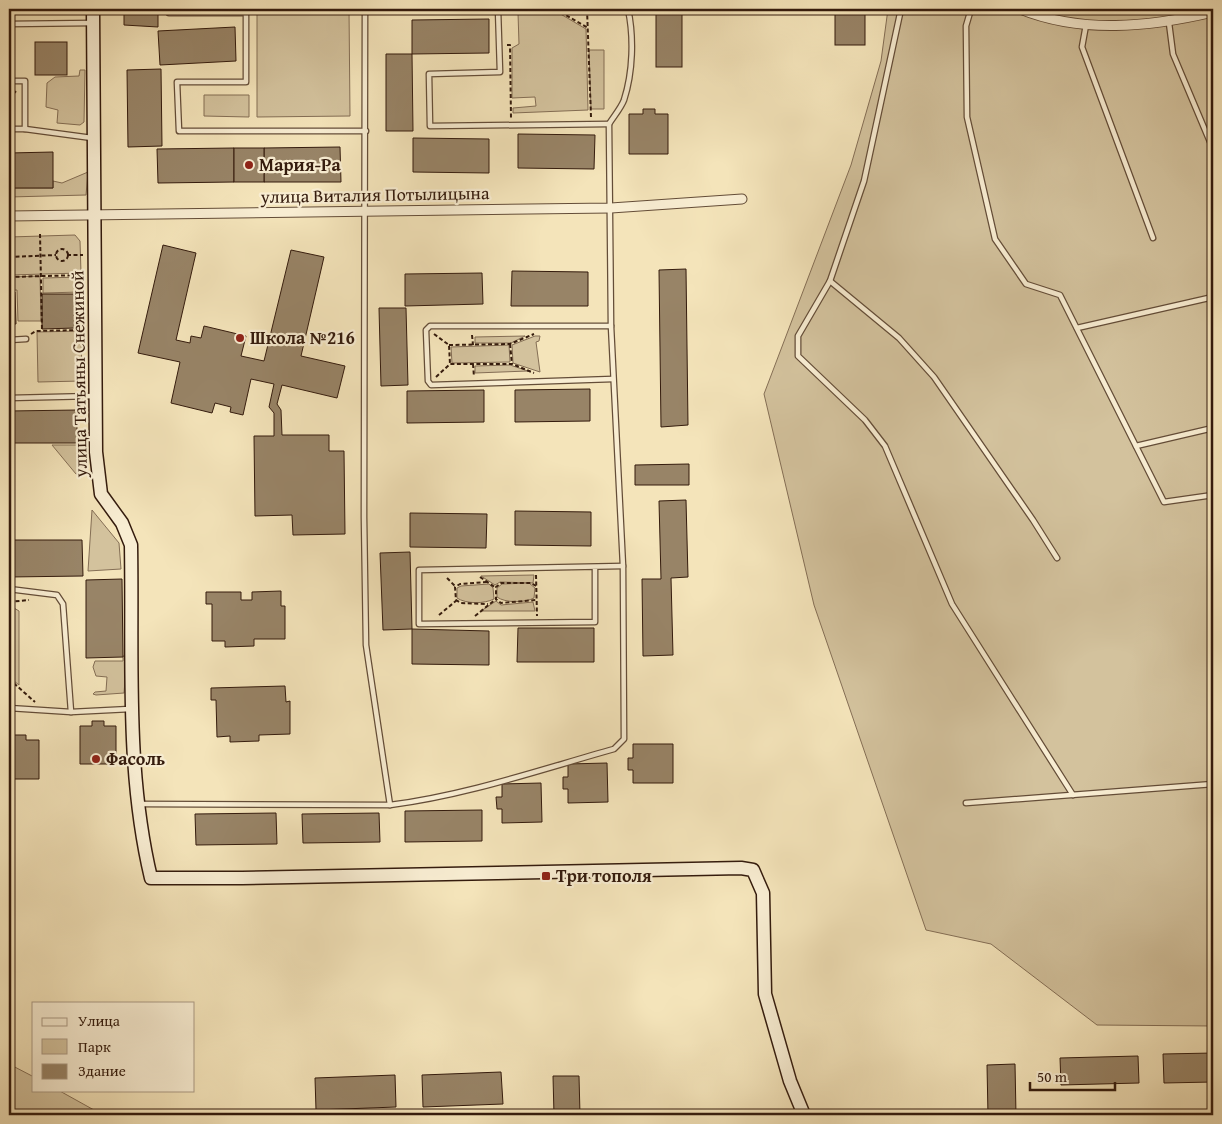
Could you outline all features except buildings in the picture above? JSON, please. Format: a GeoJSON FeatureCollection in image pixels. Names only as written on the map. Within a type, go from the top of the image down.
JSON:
{"type":"FeatureCollection","features":[{"type":"Feature","properties":{"kind":"street","name":"улица Татьяны Снежиной"},"geometry":{"type":"LineString","coordinates":[[93,9],[98,484],[102,494],[122,523],[131,546],[131,709],[137,804],[151,878],[242,878],[740,868],[753,870],[764,893],[765,994],[790,1081],[804,1115]]}},
{"type":"Feature","properties":{"kind":"street"},"geometry":{"type":"LineString","coordinates":[[1020,9],[1038,16],[1112,28],[1169,23],[1213,12]]}},
{"type":"Feature","properties":{"kind":"street","name":"улица Виталия Потылицына"},"geometry":{"type":"LineString","coordinates":[[9,216],[610,208],[742,199]]}},
{"type":"Feature","properties":{"kind":"lane"},"geometry":{"type":"LineString","coordinates":[[169,9],[169,13],[246,13],[246,82],[177,82],[179,131],[366,131]]}},
{"type":"Feature","properties":{"kind":"lane"},"geometry":{"type":"LineString","coordinates":[[366,9],[364,517],[366,645],[390,805]]}},
{"type":"Feature","properties":{"kind":"lane"},"geometry":{"type":"LineString","coordinates":[[498,9],[500,72],[429,74],[430,126],[609,124]]}},
{"type":"Feature","properties":{"kind":"lane"},"geometry":{"type":"LineString","coordinates":[[137,804],[390,805],[487,787],[614,749],[624,739],[623,566],[611,326],[609,124],[623,102],[630,73],[631,22],[628,9]]}},
{"type":"Feature","properties":{"kind":"lane"},"geometry":{"type":"LineString","coordinates":[[901,9],[864,181],[830,281],[798,336],[798,356],[865,420],[885,446],[952,604],[1073,795]]}},
{"type":"Feature","properties":{"kind":"lane"},"geometry":{"type":"LineString","coordinates":[[971,9],[966,26],[967,117],[995,239],[1026,284],[1060,295],[1164,502],[1213,495]]}},
{"type":"Feature","properties":{"kind":"lane"},"geometry":{"type":"LineString","coordinates":[[9,24],[94,23]]}},
{"type":"Feature","properties":{"kind":"lane"},"geometry":{"type":"LineString","coordinates":[[1169,23],[1174,54],[1213,149]]}},
{"type":"Feature","properties":{"kind":"lane"},"geometry":{"type":"LineString","coordinates":[[1086,24],[1082,47],[1153,238]]}},
{"type":"Feature","properties":{"kind":"lane"},"geometry":{"type":"LineString","coordinates":[[9,81],[25,81],[25,129]]}},
{"type":"Feature","properties":{"kind":"lane"},"geometry":{"type":"LineString","coordinates":[[9,129],[25,129],[93,138]]}},
{"type":"Feature","properties":{"kind":"lane"},"geometry":{"type":"LineString","coordinates":[[830,281],[899,338],[934,377],[1033,520],[1057,558]]}},
{"type":"Feature","properties":{"kind":"lane"},"geometry":{"type":"LineString","coordinates":[[1077,328],[1213,297]]}},
{"type":"Feature","properties":{"kind":"lane"},"geometry":{"type":"LineString","coordinates":[[611,326],[430,326],[426,328],[428,383],[432,385],[613,379]]}},
{"type":"Feature","properties":{"kind":"lane"},"geometry":{"type":"LineString","coordinates":[[9,340],[26,339]]}},
{"type":"Feature","properties":{"kind":"lane"},"geometry":{"type":"LineString","coordinates":[[9,398],[96,396]]}},
{"type":"Feature","properties":{"kind":"lane"},"geometry":{"type":"LineString","coordinates":[[1136,446],[1213,428]]}},
{"type":"Feature","properties":{"kind":"lane"},"geometry":{"type":"LineString","coordinates":[[595,567],[595,622],[419,624],[419,570],[623,566]]}},
{"type":"Feature","properties":{"kind":"lane"},"geometry":{"type":"LineString","coordinates":[[9,589],[57,595],[63,604],[71,712]]}},
{"type":"Feature","properties":{"kind":"lane"},"geometry":{"type":"LineString","coordinates":[[9,708],[71,712],[131,709]]}},
{"type":"Feature","properties":{"kind":"lane"},"geometry":{"type":"LineString","coordinates":[[966,803],[1213,784]]}},
{"type":"Feature","properties":{"kind":"path"},"geometry":{"type":"LineString","coordinates":[[555,9],[588,28]]}},
{"type":"Feature","properties":{"kind":"path"},"geometry":{"type":"LineString","coordinates":[[587,9],[591,124]]}},
{"type":"Feature","properties":{"kind":"path"},"geometry":{"type":"LineString","coordinates":[[40,234],[42,330]]}},
{"type":"Feature","properties":{"kind":"path"},"geometry":{"type":"LineString","coordinates":[[9,256],[56,255],[62,249],[68,255]]}},
{"type":"Feature","properties":{"kind":"path"},"geometry":{"type":"LineString","coordinates":[[56,255],[59,260],[63,261],[68,255]]}},
{"type":"Feature","properties":{"kind":"path"},"geometry":{"type":"LineString","coordinates":[[68,255],[83,255]]}},
{"type":"Feature","properties":{"kind":"path"},"geometry":{"type":"LineString","coordinates":[[9,276],[83,275]]}},
{"type":"Feature","properties":{"kind":"path"},"geometry":{"type":"LineString","coordinates":[[472,326],[473,345]]}},
{"type":"Feature","properties":{"kind":"path"},"geometry":{"type":"LineString","coordinates":[[426,328],[449,345],[473,345],[510,344],[549,326]]}},
{"type":"Feature","properties":{"kind":"path"},"geometry":{"type":"LineString","coordinates":[[26,339],[30,334],[42,330],[84,330]]}},
{"type":"Feature","properties":{"kind":"path"},"geometry":{"type":"LineString","coordinates":[[510,344],[512,364]]}},
{"type":"Feature","properties":{"kind":"path"},"geometry":{"type":"LineString","coordinates":[[449,345],[450,364]]}},
{"type":"Feature","properties":{"kind":"path"},"geometry":{"type":"LineString","coordinates":[[428,383],[450,364],[512,364],[532,371],[543,382]]}},
{"type":"Feature","properties":{"kind":"path"},"geometry":{"type":"LineString","coordinates":[[473,364],[475,384]]}},
{"type":"Feature","properties":{"kind":"path"},"geometry":{"type":"LineString","coordinates":[[536,568],[537,623]]}},
{"type":"Feature","properties":{"kind":"path"},"geometry":{"type":"LineString","coordinates":[[474,569],[478,576],[496,588]]}},
{"type":"Feature","properties":{"kind":"path"},"geometry":{"type":"LineString","coordinates":[[442,570],[456,587],[457,600]]}},
{"type":"Feature","properties":{"kind":"path"},"geometry":{"type":"LineString","coordinates":[[456,587],[460,584],[487,582]]}},
{"type":"Feature","properties":{"kind":"path"},"geometry":{"type":"LineString","coordinates":[[496,599],[496,588],[501,583],[531,583],[536,586]]}},
{"type":"Feature","properties":{"kind":"path"},"geometry":{"type":"LineString","coordinates":[[496,599],[501,603],[536,600]]}},
{"type":"Feature","properties":{"kind":"path"},"geometry":{"type":"LineString","coordinates":[[469,624],[488,604],[496,599]]}},
{"type":"Feature","properties":{"kind":"path"},"geometry":{"type":"LineString","coordinates":[[429,624],[457,600]]}},
{"type":"Feature","properties":{"kind":"path"},"geometry":{"type":"LineString","coordinates":[[457,600],[461,603],[488,604]]}},
{"type":"Feature","properties":{"kind":"path"},"geometry":{"type":"LineString","coordinates":[[9,679],[44,710]]}},
{"type":"Feature","properties":{"kind":"green space"},"geometry":{"type":"Polygon","coordinates":[[[257,9],[349,9],[350,116],[257,117],[257,9]]]}},
{"type":"Feature","properties":{"kind":"green space"},"geometry":{"type":"Polygon","coordinates":[[[512,9],[552,9],[586,29],[588,110],[513,113],[513,108],[536,106],[535,97],[512,98],[512,48],[519,44],[518,13],[512,13],[512,9]]]}},
{"type":"Feature","properties":{"kind":"green space"},"geometry":{"type":"Polygon","coordinates":[[[888,9],[1213,9],[1213,1026],[1097,1025],[991,944],[926,930],[814,605],[764,394],[851,165],[881,61],[888,9]]]}},
{"type":"Feature","properties":{"kind":"green space"},"geometry":{"type":"Polygon","coordinates":[[[589,50],[604,50],[604,109],[591,109],[589,50]]]}},
{"type":"Feature","properties":{"kind":"green space"},"geometry":{"type":"Polygon","coordinates":[[[80,70],[85,70],[84,122],[80,125],[57,123],[58,110],[46,107],[47,83],[55,77],[79,76],[80,70]]]}},
{"type":"Feature","properties":{"kind":"green space"},"geometry":{"type":"Polygon","coordinates":[[[204,95],[249,95],[249,117],[204,116],[204,95]]]}},
{"type":"Feature","properties":{"kind":"green space"},"geometry":{"type":"Polygon","coordinates":[[[88,172],[86,195],[9,197],[9,188],[53,188],[53,181],[62,183],[88,172]]]}},
{"type":"Feature","properties":{"kind":"green space"},"geometry":{"type":"Polygon","coordinates":[[[75,235],[80,241],[81,273],[9,275],[9,237],[75,235]]]}},
{"type":"Feature","properties":{"kind":"green space"},"geometry":{"type":"Polygon","coordinates":[[[40,276],[41,321],[18,321],[17,290],[9,290],[9,277],[40,276]]]}},
{"type":"Feature","properties":{"kind":"green space"},"geometry":{"type":"Polygon","coordinates":[[[81,277],[81,292],[43,293],[43,278],[81,277]]]}},
{"type":"Feature","properties":{"kind":"green space"},"geometry":{"type":"Polygon","coordinates":[[[81,331],[82,381],[38,382],[37,332],[81,331]]]}},
{"type":"Feature","properties":{"kind":"green space"},"geometry":{"type":"Polygon","coordinates":[[[525,336],[511,343],[475,343],[475,337],[525,336]]]}},
{"type":"Feature","properties":{"kind":"green space"},"geometry":{"type":"Polygon","coordinates":[[[535,336],[540,336],[539,341],[536,342],[540,372],[513,363],[512,345],[535,336]]]}},
{"type":"Feature","properties":{"kind":"green space"},"geometry":{"type":"Polygon","coordinates":[[[509,345],[510,362],[452,363],[451,347],[509,345]]]}},
{"type":"Feature","properties":{"kind":"green space"},"geometry":{"type":"Polygon","coordinates":[[[510,365],[528,371],[475,373],[475,366],[510,365]]]}},
{"type":"Feature","properties":{"kind":"green space"},"geometry":{"type":"Polygon","coordinates":[[[52,445],[84,445],[84,474],[76,474],[52,445]]]}},
{"type":"Feature","properties":{"kind":"green space"},"geometry":{"type":"Polygon","coordinates":[[[92,510],[119,543],[121,569],[88,571],[92,510]]]}},
{"type":"Feature","properties":{"kind":"green space"},"geometry":{"type":"Polygon","coordinates":[[[534,575],[533,583],[500,582],[495,585],[481,576],[534,575]]]}},
{"type":"Feature","properties":{"kind":"green space"},"geometry":{"type":"Polygon","coordinates":[[[529,583],[535,588],[534,598],[515,602],[497,597],[497,588],[502,584],[529,583]]]}},
{"type":"Feature","properties":{"kind":"green space"},"geometry":{"type":"Polygon","coordinates":[[[489,584],[493,588],[494,599],[475,603],[457,598],[457,588],[461,586],[489,584]]]}},
{"type":"Feature","properties":{"kind":"green space"},"geometry":{"type":"Polygon","coordinates":[[[496,601],[501,605],[533,602],[535,611],[481,611],[496,601]]]}},
{"type":"Feature","properties":{"kind":"green space"},"geometry":{"type":"Polygon","coordinates":[[[9,605],[19,611],[19,685],[9,677],[9,605]]]}},
{"type":"Feature","properties":{"kind":"green space"},"geometry":{"type":"Polygon","coordinates":[[[123,656],[127,656],[124,693],[93,694],[106,691],[107,677],[96,676],[93,667],[95,661],[123,661],[123,656]]]}},
{"type":"Feature","properties":{"kind":"green space"},"geometry":{"type":"Polygon","coordinates":[[[9,1064],[32,1076],[32,1092],[62,1092],[103,1115],[9,1115],[9,1064]]]}},
{"type":"Feature","properties":{"kind":"place","name":"Мария-Ра"},"geometry":{"type":"Point","coordinates":[249,165]}},
{"type":"Feature","properties":{"kind":"place","name":"Школа №216"},"geometry":{"type":"Point","coordinates":[240,338]}},
{"type":"Feature","properties":{"kind":"place","name":"Фасоль"},"geometry":{"type":"Point","coordinates":[96,759]}},
{"type":"Feature","properties":{"kind":"place","name":"Три тополя"},"geometry":{"type":"Point","coordinates":[546,876]}}]}
